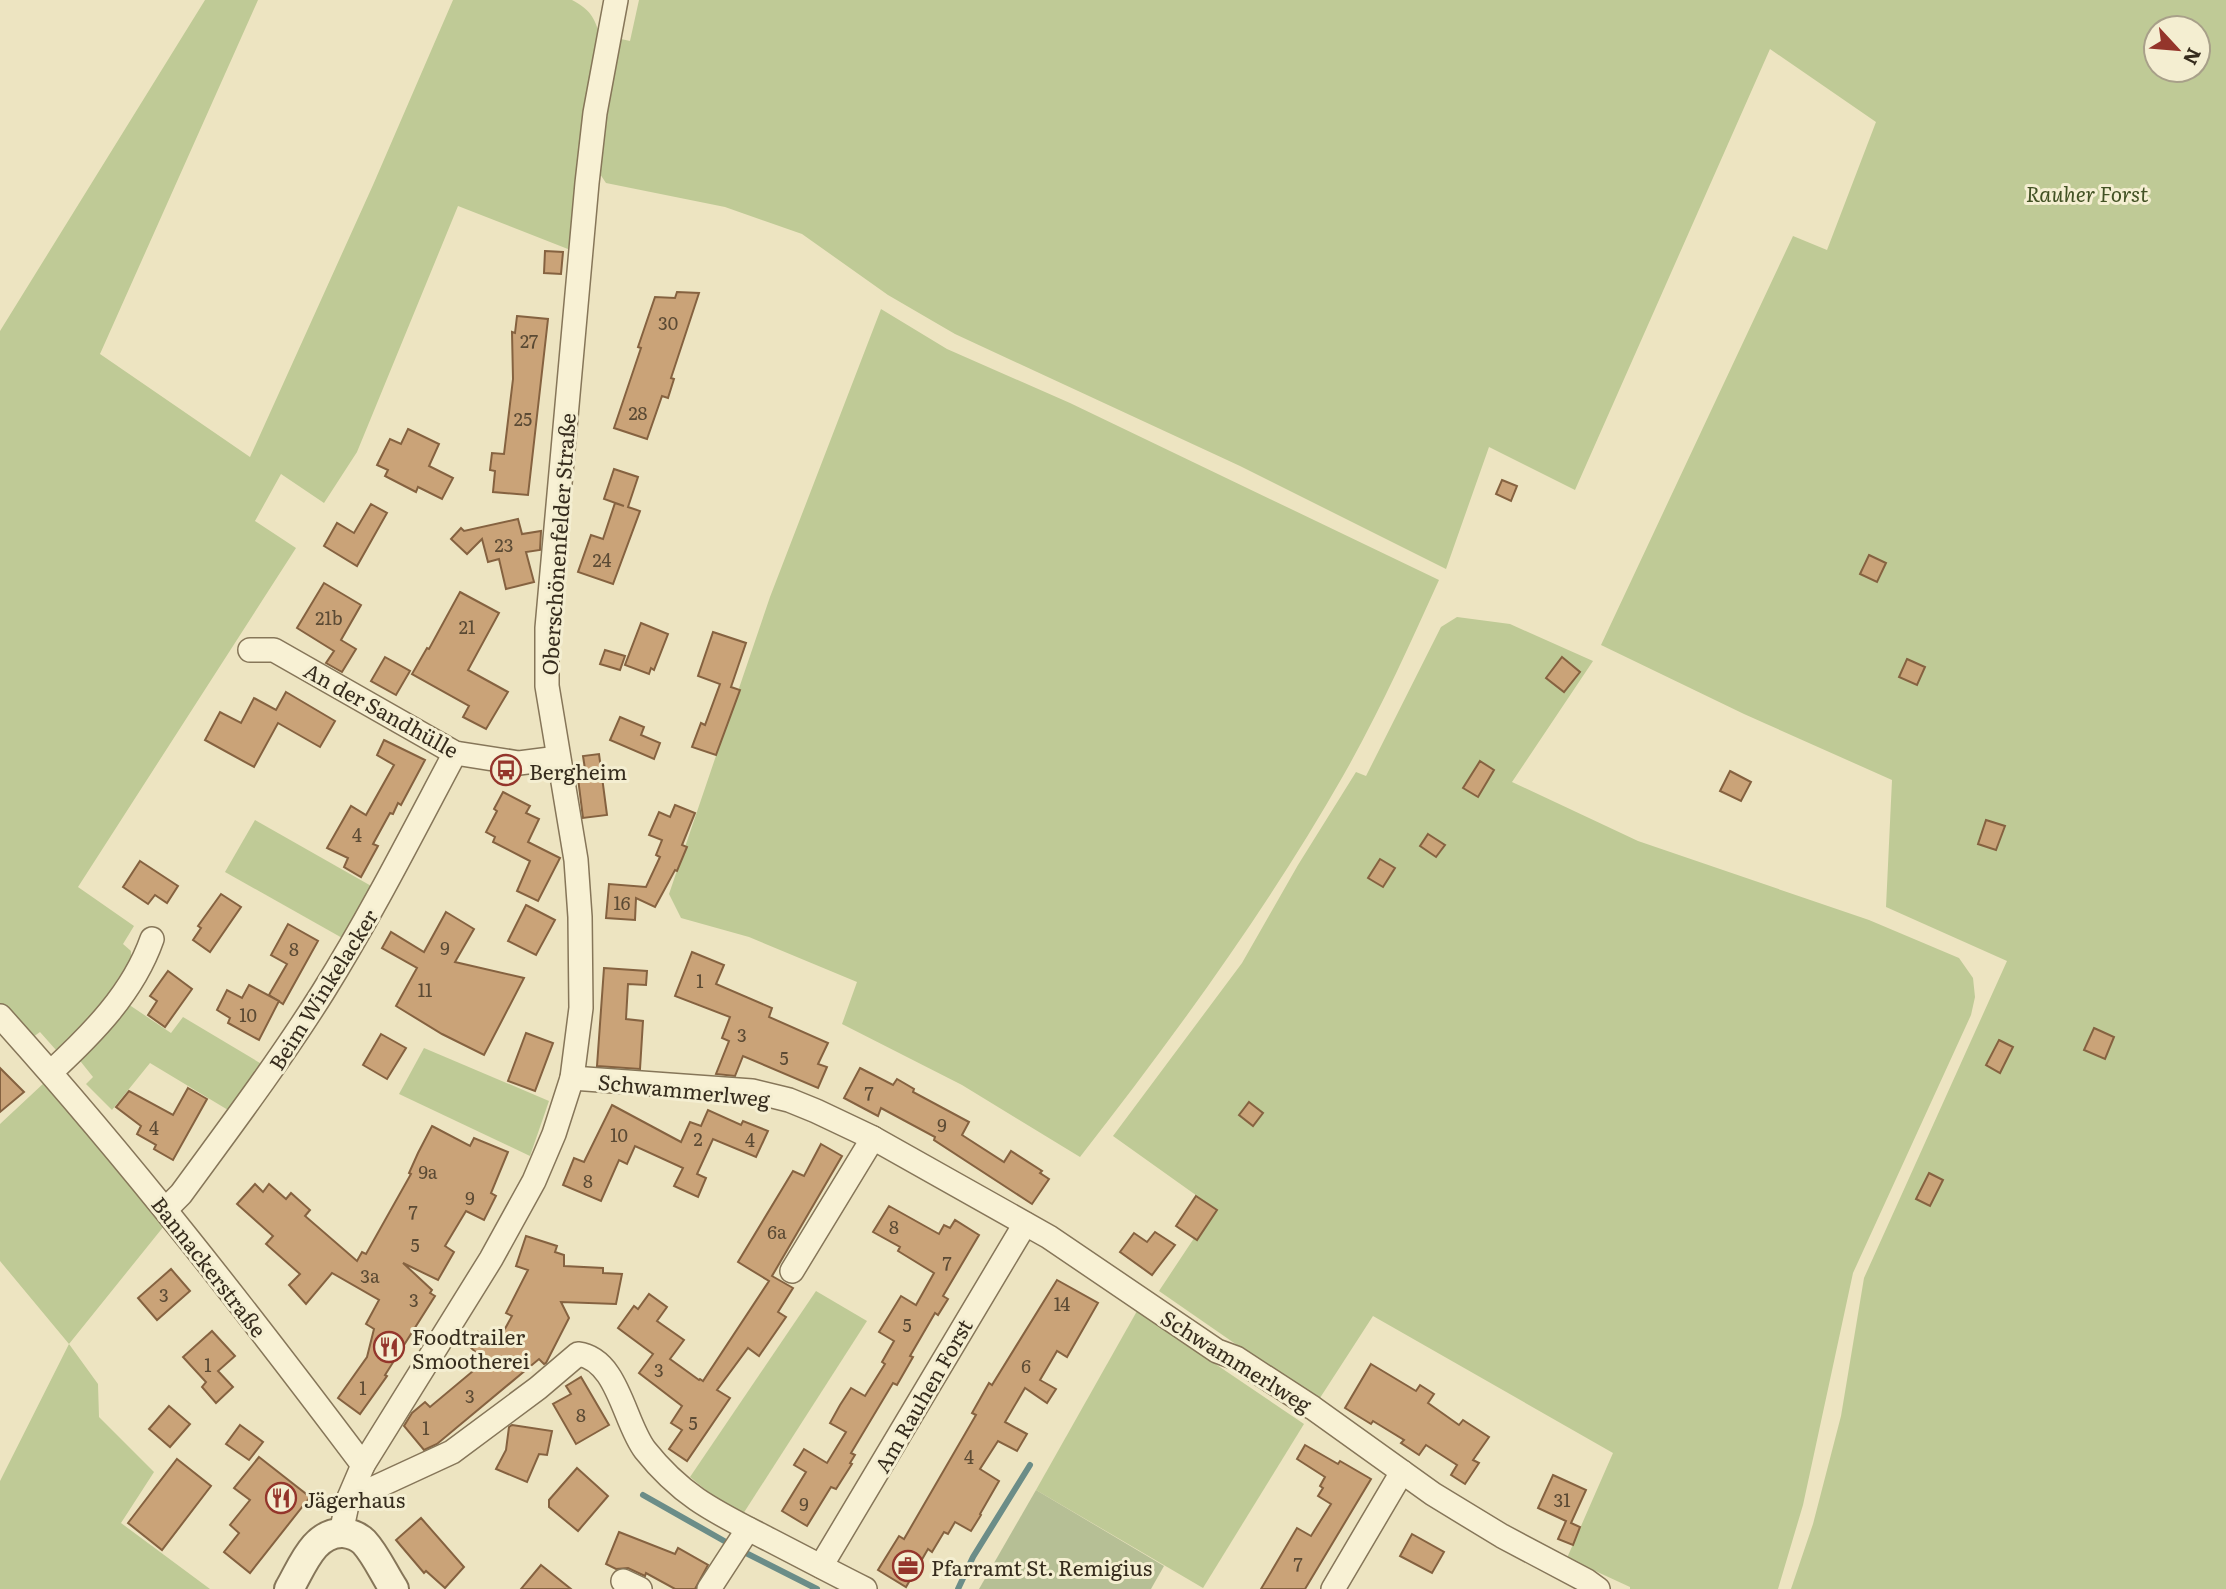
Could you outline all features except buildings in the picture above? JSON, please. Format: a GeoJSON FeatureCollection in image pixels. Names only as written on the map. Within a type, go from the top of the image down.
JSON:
{"type":"FeatureCollection","features":[{"type":"Feature","properties":{"kind":"street","name":"Oberschönenfelder Straße"},"geometry":{"type":"LineString","coordinates":[[341,1533],[348,1500],[363,1465],[491,1259],[534,1181],[554,1134],[572,1078],[581,1009],[582,938],[576,860],[547,686],[547,628],[595,113],[615,0]]}},
{"type":"Feature","properties":{"kind":"street","name":"An der Sandhülle"},"geometry":{"type":"LineString","coordinates":[[250,650],[274,650],[455,753],[519,762],[558,758]]}},
{"type":"Feature","properties":{"kind":"street","name":"Beim Winkelacker"},"geometry":{"type":"LineString","coordinates":[[166,1209],[181,1194],[269,1074],[323,992],[387,882],[455,753]]}},
{"type":"Feature","properties":{"kind":"street"},"geometry":{"type":"LineString","coordinates":[[51,1072],[87,1039],[114,1007],[144,963],[152,939]]}},
{"type":"Feature","properties":{"kind":"street","name":"Bannackerstraße"},"geometry":{"type":"LineString","coordinates":[[0,1016],[51,1072],[166,1209],[363,1465]]}},
{"type":"Feature","properties":{"kind":"street","name":"Schwammerlweg"},"geometry":{"type":"LineString","coordinates":[[572,1078],[752,1091],[789,1100],[873,1138],[1049,1237],[1217,1351],[1236,1358],[1302,1401],[1402,1472],[1502,1536],[1598,1589]]}},
{"type":"Feature","properties":{"kind":"street"},"geometry":{"type":"LineString","coordinates":[[792,1271],[873,1138]]}},
{"type":"Feature","properties":{"kind":"street","name":"Am Rauhen Forst"},"geometry":{"type":"LineString","coordinates":[[821,1566],[1025,1224]]}},
{"type":"Feature","properties":{"kind":"street"},"geometry":{"type":"LineString","coordinates":[[348,1500],[452,1452],[538,1388],[578,1354],[588,1355],[606,1370],[643,1448],[676,1485],[705,1507],[865,1589]]}},
{"type":"Feature","properties":{"kind":"street"},"geometry":{"type":"LineString","coordinates":[[376,1443],[381,1461],[404,1475]]}},
{"type":"Feature","properties":{"kind":"street"},"geometry":{"type":"LineString","coordinates":[[1333,1589],[1402,1472]]}},
{"type":"Feature","properties":{"kind":"street"},"geometry":{"type":"LineString","coordinates":[[709,1589],[748,1529]]}},
{"type":"Feature","properties":{"kind":"street"},"geometry":{"type":"LineString","coordinates":[[289,1589],[314,1546],[325,1536],[341,1533],[355,1535],[364,1542],[394,1589]]}},
{"type":"Feature","properties":{"kind":"green space"},"geometry":{"type":"Polygon","coordinates":[[[205,0],[258,0],[100,354],[250,457],[453,0],[572,0],[583,7],[596,23],[600,36],[573,251],[458,206],[357,452],[324,503],[281,474],[255,521],[296,548],[78,887],[134,926],[123,944],[131,951],[131,959],[98,1009],[56,1050],[40,1032],[29,1040],[0,1006],[0,331],[205,0]]]}},
{"type":"Feature","properties":{"kind":"green space","name":"Rauher Forst"},"geometry":{"type":"Polygon","coordinates":[[[639,0],[2226,0],[2226,1589],[1791,1589],[1813,1524],[1841,1416],[1864,1278],[2007,961],[1886,907],[1892,780],[1744,714],[1601,645],[1793,236],[1827,250],[1876,122],[1770,49],[1575,490],[1489,447],[1446,569],[1240,466],[955,334],[888,295],[802,234],[725,207],[606,183],[598,171],[609,85],[621,39],[630,41],[639,0]]]}},
{"type":"Feature","properties":{"kind":"green space"},"geometry":{"type":"Polygon","coordinates":[[[881,309],[947,349],[1070,403],[1439,580],[1369,728],[1283,875],[1218,971],[1080,1157],[962,1085],[842,1024],[857,982],[749,937],[681,918],[669,894],[770,597],[881,309]]]}},
{"type":"Feature","properties":{"kind":"green space"},"geometry":{"type":"Polygon","coordinates":[[[1457,617],[1510,624],[1593,661],[1512,782],[1638,841],[1869,920],[1959,958],[1973,978],[1975,997],[1971,1015],[1853,1273],[1803,1505],[1778,1589],[1630,1589],[1567,1558],[1613,1453],[1373,1316],[1318,1401],[1159,1291],[1214,1208],[1113,1136],[1242,963],[1298,865],[1356,772],[1366,776],[1441,627],[1457,617]]]}},
{"type":"Feature","properties":{"kind":"green space"},"geometry":{"type":"Polygon","coordinates":[[[255,820],[373,887],[344,939],[225,872],[255,820]]]}},
{"type":"Feature","properties":{"kind":"green space"},"geometry":{"type":"Polygon","coordinates":[[[125,1002],[171,1033],[183,1017],[265,1066],[233,1113],[150,1063],[112,1110],[86,1084],[93,1077],[77,1057],[125,1002]]]}},
{"type":"Feature","properties":{"kind":"green space"},"geometry":{"type":"Polygon","coordinates":[[[424,1048],[549,1101],[530,1156],[399,1094],[424,1048]]]}},
{"type":"Feature","properties":{"kind":"green space"},"geometry":{"type":"Polygon","coordinates":[[[45,1082],[164,1226],[69,1344],[0,1261],[0,1124],[45,1082]]]}},
{"type":"Feature","properties":{"kind":"green space"},"geometry":{"type":"Polygon","coordinates":[[[816,1291],[867,1321],[743,1514],[712,1495],[690,1477],[816,1291]]]}},
{"type":"Feature","properties":{"kind":"green space"},"geometry":{"type":"Polygon","coordinates":[[[1137,1311],[1304,1424],[1203,1588],[1036,1490],[1137,1311]]]}},
{"type":"Feature","properties":{"kind":"green space"},"geometry":{"type":"Polygon","coordinates":[[[69,1344],[98,1384],[99,1417],[154,1472],[121,1523],[210,1589],[0,1589],[0,1481],[69,1344]]]}},
{"type":"Feature","properties":{"kind":"green space"},"geometry":{"type":"Polygon","coordinates":[[[1036,1490],[1164,1566],[1151,1589],[979,1589],[1036,1490]]]}},
{"type":"Feature","properties":{"kind":"waterway"},"geometry":{"type":"LineString","coordinates":[[958,1589],[973,1557],[1030,1465]]}},
{"type":"Feature","properties":{"kind":"waterway"},"geometry":{"type":"LineString","coordinates":[[643,1495],[726,1542]]}},
{"type":"Feature","properties":{"kind":"waterway"},"geometry":{"type":"LineString","coordinates":[[742,1551],[817,1589]]}},
{"type":"Feature","properties":{"kind":"place","name":"Bergheim"},"geometry":{"type":"Point","coordinates":[506,770]}},
{"type":"Feature","properties":{"kind":"place","name":"Foodtrailer Smootherei"},"geometry":{"type":"Point","coordinates":[389,1347]}},
{"type":"Feature","properties":{"kind":"place","name":"Jägerhaus"},"geometry":{"type":"Point","coordinates":[281,1498]}},
{"type":"Feature","properties":{"kind":"place","name":"Pfarramt St. Remigius"},"geometry":{"type":"Point","coordinates":[908,1566]}}]}
